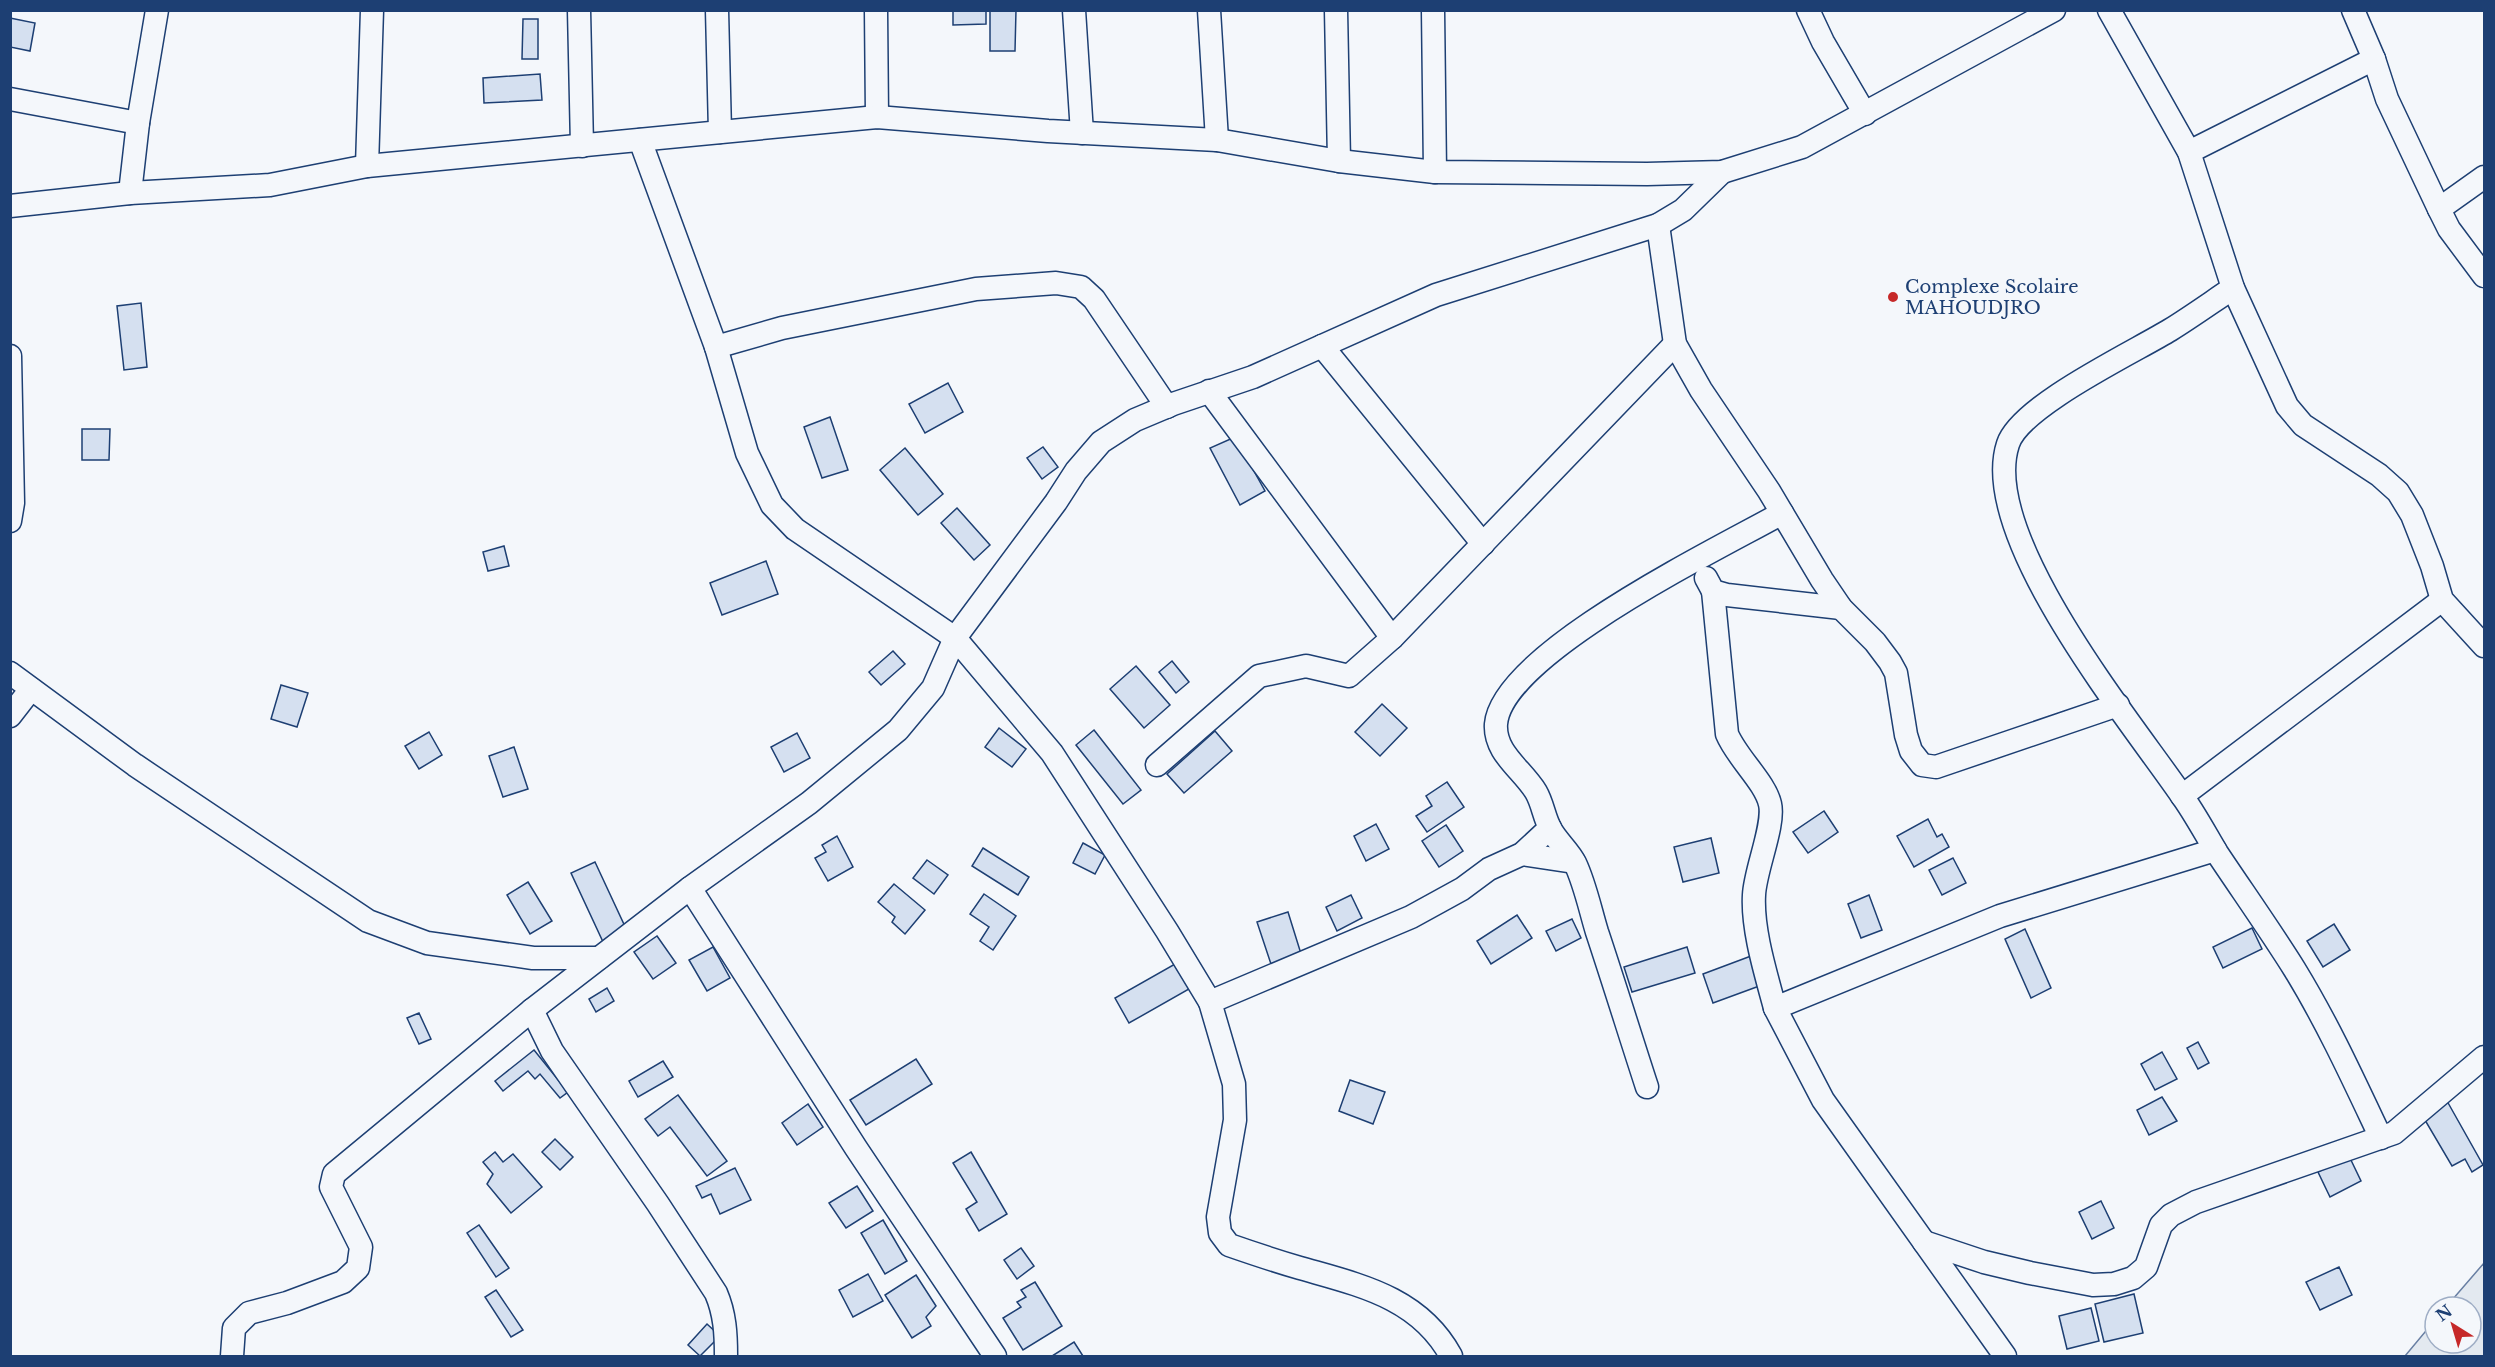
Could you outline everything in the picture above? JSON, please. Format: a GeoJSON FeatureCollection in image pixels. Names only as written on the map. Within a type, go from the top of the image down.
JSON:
{"type":"FeatureCollection","features":[{"type":"Feature","properties":{"kind":"street"},"geometry":{"type":"LineString","coordinates":[[130,193],[138,123],[157,10]]}},
{"type":"Feature","properties":{"kind":"street"},"geometry":{"type":"LineString","coordinates":[[368,166],[372,10]]}},
{"type":"Feature","properties":{"kind":"street"},"geometry":{"type":"LineString","coordinates":[[579,10],[582,146]]}},
{"type":"Feature","properties":{"kind":"street"},"geometry":{"type":"LineString","coordinates":[[717,10],[720,132]]}},
{"type":"Feature","properties":{"kind":"street"},"geometry":{"type":"LineString","coordinates":[[876,10],[877,117]]}},
{"type":"Feature","properties":{"kind":"street"},"geometry":{"type":"LineString","coordinates":[[1074,10],[1082,133]]}},
{"type":"Feature","properties":{"kind":"street"},"geometry":{"type":"LineString","coordinates":[[1209,10],[1217,140]]}},
{"type":"Feature","properties":{"kind":"street"},"geometry":{"type":"LineString","coordinates":[[1336,10],[1339,161]]}},
{"type":"Feature","properties":{"kind":"street"},"geometry":{"type":"LineString","coordinates":[[1433,10],[1435,172]]}},
{"type":"Feature","properties":{"kind":"street"},"geometry":{"type":"LineString","coordinates":[[1808,10],[1823,42],[1865,114]]}},
{"type":"Feature","properties":{"kind":"street"},"geometry":{"type":"LineString","coordinates":[[10,206],[130,193],[270,185],[368,166],[877,117],[1082,133],[1217,140],[1339,161],[1435,172],[1647,174],[1722,172],[1802,147],[2054,10]]}},
{"type":"Feature","properties":{"kind":"street"},"geometry":{"type":"LineString","coordinates":[[2109,10],[2188,152],[2233,288],[2286,406],[2303,424],[2379,475],[2398,492],[2412,515],[2432,566],[2442,600],[2484,646]]}},
{"type":"Feature","properties":{"kind":"street"},"geometry":{"type":"LineString","coordinates":[[2354,10],[2387,99],[2449,230],[2484,276]]}},
{"type":"Feature","properties":{"kind":"street"},"geometry":{"type":"LineString","coordinates":[[2188,152],[2374,59]]}},
{"type":"Feature","properties":{"kind":"street"},"geometry":{"type":"LineString","coordinates":[[10,99],[138,123]]}},
{"type":"Feature","properties":{"kind":"street"},"geometry":{"type":"LineString","coordinates":[[640,140],[716,347],[747,453],[772,505],[795,529],[954,638],[1052,753],[1161,921],[1210,1002],[1234,1084],[1235,1120],[1218,1217],[1220,1233],[1229,1245],[1372,1289],[1399,1301],[1431,1329],[1451,1356]]}},
{"type":"Feature","properties":{"kind":"street"},"geometry":{"type":"LineString","coordinates":[[232,1356],[234,1328],[249,1313],[287,1303],[343,1282],[358,1268],[361,1247],[331,1186],[334,1174],[532,1010],[690,888],[809,803],[898,730],[933,688],[954,638],[1056,502],[1076,471],[1101,442],[1135,420],[1209,391],[1253,377],[1436,295],[1658,225],[1683,210],[1722,172]]}},
{"type":"Feature","properties":{"kind":"street"},"geometry":{"type":"LineString","coordinates":[[2439,209],[2484,177]]}},
{"type":"Feature","properties":{"kind":"street"},"geometry":{"type":"LineString","coordinates":[[1658,225],[1675,344],[1701,390],[1782,513],[1806,556],[1840,608],[1875,642],[1893,668],[1902,704],[1906,735],[1911,751],[1922,765],[1936,767],[2118,705]]}},
{"type":"Feature","properties":{"kind":"street"},"geometry":{"type":"LineString","coordinates":[[716,347],[782,328],[976,289],[1056,283],[1081,288],[1094,299],[1167,407]]}},
{"type":"Feature","properties":{"kind":"street"},"geometry":{"type":"LineString","coordinates":[[2233,288],[2169,331],[2096,372],[2049,402],[2020,425],[2008,441],[2004,466],[2008,510],[2066,632],[2182,796],[2296,972],[2343,1059],[2381,1138]]}},
{"type":"Feature","properties":{"kind":"street"},"geometry":{"type":"LineString","coordinates":[[1157,765],[1259,676],[1306,666],[1349,676],[1392,638],[1675,344]]}},
{"type":"Feature","properties":{"kind":"street"},"geometry":{"type":"LineString","coordinates":[[1322,346],[1483,544]]}},
{"type":"Feature","properties":{"kind":"street"},"geometry":{"type":"LineString","coordinates":[[10,357],[13,503],[10,521]]}},
{"type":"Feature","properties":{"kind":"street"},"geometry":{"type":"LineString","coordinates":[[1209,391],[1392,638]]}},
{"type":"Feature","properties":{"kind":"street"},"geometry":{"type":"LineString","coordinates":[[1647,1087],[1574,862],[1550,828],[1535,791],[1504,753],[1496,738],[1496,721],[1503,704],[1515,686],[1536,664],[1580,630],[1616,606],[1782,513]]}},
{"type":"Feature","properties":{"kind":"street"},"geometry":{"type":"LineString","coordinates":[[1696,561],[1713,591],[1727,734],[1732,746],[1765,793],[1771,806],[1769,824],[1756,876],[1754,898],[1762,956],[1775,1008],[1823,1100],[2005,1356]]}},
{"type":"Feature","properties":{"kind":"street"},"geometry":{"type":"LineString","coordinates":[[1713,591],[1745,598],[1840,608]]}},
{"type":"Feature","properties":{"kind":"street"},"geometry":{"type":"LineString","coordinates":[[2182,796],[2442,600]]}},
{"type":"Feature","properties":{"kind":"street"},"geometry":{"type":"LineString","coordinates":[[10,674],[135,765],[368,921],[427,943],[532,958],[599,958]]}},
{"type":"Feature","properties":{"kind":"street"},"geometry":{"type":"LineString","coordinates":[[10,716],[32,689]]}},
{"type":"Feature","properties":{"kind":"street"},"geometry":{"type":"LineString","coordinates":[[1210,1002],[1412,917],[1462,889],[1489,869],[1522,854],[1550,828]]}},
{"type":"Feature","properties":{"kind":"street"},"geometry":{"type":"LineString","coordinates":[[1775,1008],[2000,916],[2215,850]]}},
{"type":"Feature","properties":{"kind":"street"},"geometry":{"type":"LineString","coordinates":[[1522,854],[1574,862]]}},
{"type":"Feature","properties":{"kind":"street"},"geometry":{"type":"LineString","coordinates":[[690,888],[856,1148],[995,1356]]}},
{"type":"Feature","properties":{"kind":"street"},"geometry":{"type":"LineString","coordinates":[[532,1010],[552,1051],[658,1204],[716,1293],[722,1307],[726,1356]]}},
{"type":"Feature","properties":{"kind":"street"},"geometry":{"type":"LineString","coordinates":[[1924,1242],[1984,1262],[2093,1285],[2114,1284],[2133,1278],[2146,1267],[2161,1225],[2172,1215],[2196,1202],[2381,1138],[2406,1124],[2484,1057]]}},
{"type":"Feature","properties":{"kind":"shaded area"},"geometry":{"type":"Polygon","coordinates":[[[2484,1263],[2484,1356],[2405,1356],[2423,1334],[2423,1355],[2483,1355],[2483,1295],[2456,1295],[2484,1263]]]}},
{"type":"Feature","properties":{"kind":"building"},"geometry":{"type":"Polygon","coordinates":[[[953,10],[986,10],[986,24],[953,25],[953,10]]]}},
{"type":"Feature","properties":{"kind":"building"},"geometry":{"type":"Polygon","coordinates":[[[990,10],[1016,10],[1015,51],[990,51],[990,10]]]}},
{"type":"Feature","properties":{"kind":"building"},"geometry":{"type":"Polygon","coordinates":[[[10,18],[35,23],[30,51],[10,47],[10,18]]]}},
{"type":"Feature","properties":{"kind":"building"},"geometry":{"type":"Polygon","coordinates":[[[523,19],[538,19],[538,59],[522,59],[523,19]]]}},
{"type":"Feature","properties":{"kind":"building"},"geometry":{"type":"Polygon","coordinates":[[[540,74],[542,100],[484,103],[483,78],[540,74]]]}},
{"type":"Feature","properties":{"kind":"building"},"geometry":{"type":"Polygon","coordinates":[[[141,303],[147,367],[124,370],[117,306],[141,303]]]}},
{"type":"Feature","properties":{"kind":"building"},"geometry":{"type":"Polygon","coordinates":[[[948,383],[963,412],[925,433],[909,404],[948,383]]]}},
{"type":"Feature","properties":{"kind":"building"},"geometry":{"type":"Polygon","coordinates":[[[830,417],[848,470],[822,478],[804,427],[830,417]]]}},
{"type":"Feature","properties":{"kind":"building"},"geometry":{"type":"Polygon","coordinates":[[[82,429],[110,429],[109,460],[82,460],[82,429]]]}},
{"type":"Feature","properties":{"kind":"building"},"geometry":{"type":"Polygon","coordinates":[[[1235,437],[1265,491],[1240,505],[1210,448],[1235,437]]]}},
{"type":"Feature","properties":{"kind":"building"},"geometry":{"type":"Polygon","coordinates":[[[1043,447],[1058,467],[1042,479],[1027,458],[1043,447]]]}},
{"type":"Feature","properties":{"kind":"building"},"geometry":{"type":"Polygon","coordinates":[[[905,448],[943,494],[918,515],[880,470],[905,448]]]}},
{"type":"Feature","properties":{"kind":"building"},"geometry":{"type":"Polygon","coordinates":[[[957,508],[990,545],[974,560],[941,523],[957,508]]]}},
{"type":"Feature","properties":{"kind":"building"},"geometry":{"type":"Polygon","coordinates":[[[504,546],[509,566],[488,571],[483,552],[504,546]]]}},
{"type":"Feature","properties":{"kind":"building"},"geometry":{"type":"Polygon","coordinates":[[[766,561],[778,594],[722,615],[710,583],[766,561]]]}},
{"type":"Feature","properties":{"kind":"building"},"geometry":{"type":"Polygon","coordinates":[[[893,651],[905,664],[881,685],[869,672],[893,651]]]}},
{"type":"Feature","properties":{"kind":"building"},"geometry":{"type":"Polygon","coordinates":[[[1172,661],[1189,682],[1176,693],[1159,672],[1172,661]]]}},
{"type":"Feature","properties":{"kind":"building"},"geometry":{"type":"Polygon","coordinates":[[[1136,666],[1170,705],[1144,728],[1110,689],[1136,666]]]}},
{"type":"Feature","properties":{"kind":"building"},"geometry":{"type":"Polygon","coordinates":[[[281,685],[308,693],[297,727],[271,719],[281,685]]]}},
{"type":"Feature","properties":{"kind":"building"},"geometry":{"type":"Polygon","coordinates":[[[1382,704],[1407,728],[1380,756],[1355,732],[1382,704]]]}},
{"type":"Feature","properties":{"kind":"building"},"geometry":{"type":"Polygon","coordinates":[[[999,728],[1026,749],[1012,767],[985,747],[999,728]]]}},
{"type":"Feature","properties":{"kind":"building"},"geometry":{"type":"Polygon","coordinates":[[[1094,730],[1141,790],[1123,804],[1076,745],[1094,730]]]}},
{"type":"Feature","properties":{"kind":"building"},"geometry":{"type":"Polygon","coordinates":[[[1215,731],[1232,751],[1184,793],[1167,774],[1215,731]]]}},
{"type":"Feature","properties":{"kind":"building"},"geometry":{"type":"Polygon","coordinates":[[[429,732],[442,755],[419,769],[405,746],[429,732]]]}},
{"type":"Feature","properties":{"kind":"building"},"geometry":{"type":"Polygon","coordinates":[[[797,733],[810,758],[784,772],[771,747],[797,733]]]}},
{"type":"Feature","properties":{"kind":"building"},"geometry":{"type":"Polygon","coordinates":[[[514,747],[528,789],[503,797],[489,756],[514,747]]]}},
{"type":"Feature","properties":{"kind":"building"},"geometry":{"type":"Polygon","coordinates":[[[1447,782],[1464,807],[1427,832],[1416,816],[1432,806],[1426,796],[1447,782]]]}},
{"type":"Feature","properties":{"kind":"building"},"geometry":{"type":"Polygon","coordinates":[[[1824,811],[1838,832],[1808,853],[1793,832],[1824,811]]]}},
{"type":"Feature","properties":{"kind":"building"},"geometry":{"type":"Polygon","coordinates":[[[1928,819],[1937,837],[1942,834],[1949,847],[1914,867],[1897,836],[1928,819]]]}},
{"type":"Feature","properties":{"kind":"building"},"geometry":{"type":"Polygon","coordinates":[[[1376,824],[1389,849],[1366,861],[1354,836],[1376,824]]]}},
{"type":"Feature","properties":{"kind":"building"},"geometry":{"type":"Polygon","coordinates":[[[1446,825],[1463,851],[1439,867],[1422,841],[1446,825]]]}},
{"type":"Feature","properties":{"kind":"building"},"geometry":{"type":"Polygon","coordinates":[[[837,836],[853,867],[828,881],[815,858],[826,852],[822,845],[837,836]]]}},
{"type":"Feature","properties":{"kind":"building"},"geometry":{"type":"Polygon","coordinates":[[[1711,838],[1719,873],[1683,882],[1674,847],[1711,838]]]}},
{"type":"Feature","properties":{"kind":"building"},"geometry":{"type":"Polygon","coordinates":[[[1083,843],[1105,855],[1095,874],[1073,863],[1083,843]]]}},
{"type":"Feature","properties":{"kind":"building"},"geometry":{"type":"Polygon","coordinates":[[[983,848],[1029,877],[1018,895],[972,866],[983,848]]]}},
{"type":"Feature","properties":{"kind":"building"},"geometry":{"type":"Polygon","coordinates":[[[1953,858],[1966,883],[1942,895],[1929,870],[1953,858]]]}},
{"type":"Feature","properties":{"kind":"building"},"geometry":{"type":"Polygon","coordinates":[[[927,860],[948,875],[934,894],[913,878],[927,860]]]}},
{"type":"Feature","properties":{"kind":"building"},"geometry":{"type":"Polygon","coordinates":[[[595,862],[628,933],[604,944],[571,873],[595,862]]]}},
{"type":"Feature","properties":{"kind":"building"},"geometry":{"type":"Polygon","coordinates":[[[528,882],[552,921],[530,934],[507,895],[528,882]]]}},
{"type":"Feature","properties":{"kind":"building"},"geometry":{"type":"Polygon","coordinates":[[[894,884],[925,910],[905,934],[892,922],[895,917],[878,902],[894,884]]]}},
{"type":"Feature","properties":{"kind":"building"},"geometry":{"type":"Polygon","coordinates":[[[984,894],[1016,916],[993,950],[980,941],[989,927],[970,914],[984,894]]]}},
{"type":"Feature","properties":{"kind":"building"},"geometry":{"type":"Polygon","coordinates":[[[1351,895],[1362,918],[1337,931],[1326,907],[1351,895]]]}},
{"type":"Feature","properties":{"kind":"building"},"geometry":{"type":"Polygon","coordinates":[[[1869,895],[1882,930],[1861,938],[1848,904],[1869,895]]]}},
{"type":"Feature","properties":{"kind":"building"},"geometry":{"type":"Polygon","coordinates":[[[1288,912],[1302,957],[1272,967],[1257,922],[1288,912]]]}},
{"type":"Feature","properties":{"kind":"building"},"geometry":{"type":"Polygon","coordinates":[[[1517,915],[1532,938],[1491,964],[1477,941],[1517,915]]]}},
{"type":"Feature","properties":{"kind":"building"},"geometry":{"type":"Polygon","coordinates":[[[1572,919],[1581,938],[1556,951],[1546,931],[1572,919]]]}},
{"type":"Feature","properties":{"kind":"building"},"geometry":{"type":"Polygon","coordinates":[[[2334,924],[2350,950],[2323,967],[2307,941],[2334,924]]]}},
{"type":"Feature","properties":{"kind":"building"},"geometry":{"type":"Polygon","coordinates":[[[2252,928],[2262,949],[2223,968],[2213,947],[2252,928]]]}},
{"type":"Feature","properties":{"kind":"building"},"geometry":{"type":"Polygon","coordinates":[[[2025,929],[2051,988],[2031,998],[2005,939],[2025,929]]]}},
{"type":"Feature","properties":{"kind":"building"},"geometry":{"type":"Polygon","coordinates":[[[657,936],[676,963],[653,979],[634,952],[657,936]]]}},
{"type":"Feature","properties":{"kind":"building"},"geometry":{"type":"Polygon","coordinates":[[[713,947],[730,978],[707,991],[689,960],[713,947]]]}},
{"type":"Feature","properties":{"kind":"building"},"geometry":{"type":"Polygon","coordinates":[[[1687,947],[1695,973],[1632,992],[1624,967],[1687,947]]]}},
{"type":"Feature","properties":{"kind":"building"},"geometry":{"type":"Polygon","coordinates":[[[1751,956],[1762,985],[1713,1003],[1703,974],[1751,956]]]}},
{"type":"Feature","properties":{"kind":"building"},"geometry":{"type":"Polygon","coordinates":[[[1175,964],[1189,989],[1129,1023],[1115,998],[1175,964]]]}},
{"type":"Feature","properties":{"kind":"building"},"geometry":{"type":"Polygon","coordinates":[[[607,988],[614,1001],[596,1012],[589,999],[607,988]]]}},
{"type":"Feature","properties":{"kind":"building"},"geometry":{"type":"Polygon","coordinates":[[[419,1013],[431,1039],[419,1044],[407,1018],[419,1013]]]}},
{"type":"Feature","properties":{"kind":"building"},"geometry":{"type":"Polygon","coordinates":[[[2198,1042],[2209,1063],[2198,1069],[2187,1048],[2198,1042]]]}},
{"type":"Feature","properties":{"kind":"building"},"geometry":{"type":"Polygon","coordinates":[[[534,1050],[568,1092],[560,1098],[540,1074],[535,1079],[528,1071],[503,1091],[495,1081],[534,1050]]]}},
{"type":"Feature","properties":{"kind":"building"},"geometry":{"type":"Polygon","coordinates":[[[2162,1052],[2177,1079],[2155,1090],[2141,1064],[2162,1052]]]}},
{"type":"Feature","properties":{"kind":"building"},"geometry":{"type":"Polygon","coordinates":[[[916,1059],[932,1084],[866,1125],[850,1100],[916,1059]]]}},
{"type":"Feature","properties":{"kind":"building"},"geometry":{"type":"Polygon","coordinates":[[[663,1061],[673,1077],[638,1097],[629,1081],[663,1061]]]}},
{"type":"Feature","properties":{"kind":"building"},"geometry":{"type":"Polygon","coordinates":[[[1350,1080],[1385,1092],[1373,1124],[1339,1111],[1350,1080]]]}},
{"type":"Feature","properties":{"kind":"building"},"geometry":{"type":"Polygon","coordinates":[[[678,1095],[727,1161],[707,1176],[670,1127],[658,1136],[645,1119],[678,1095]]]}},
{"type":"Feature","properties":{"kind":"building"},"geometry":{"type":"Polygon","coordinates":[[[2162,1097],[2177,1121],[2149,1135],[2137,1110],[2162,1097]]]}},
{"type":"Feature","properties":{"kind":"building"},"geometry":{"type":"Polygon","coordinates":[[[2447,1101],[2483,1165],[2472,1172],[2465,1159],[2452,1166],[2422,1115],[2447,1101]]]}},
{"type":"Feature","properties":{"kind":"building"},"geometry":{"type":"Polygon","coordinates":[[[808,1104],[823,1127],[797,1145],[782,1123],[808,1104]]]}},
{"type":"Feature","properties":{"kind":"building"},"geometry":{"type":"Polygon","coordinates":[[[555,1139],[573,1157],[560,1170],[542,1152],[555,1139]]]}},
{"type":"Feature","properties":{"kind":"building"},"geometry":{"type":"Polygon","coordinates":[[[495,1152],[503,1162],[513,1154],[542,1187],[511,1213],[487,1184],[493,1174],[483,1162],[495,1152]]]}},
{"type":"Feature","properties":{"kind":"building"},"geometry":{"type":"Polygon","coordinates":[[[971,1152],[1007,1214],[979,1231],[966,1209],[977,1202],[953,1163],[971,1152]]]}},
{"type":"Feature","properties":{"kind":"building"},"geometry":{"type":"Polygon","coordinates":[[[2349,1156],[2361,1181],[2330,1197],[2318,1172],[2349,1156]]]}},
{"type":"Feature","properties":{"kind":"building"},"geometry":{"type":"Polygon","coordinates":[[[735,1168],[751,1200],[720,1214],[711,1194],[702,1198],[696,1186],[735,1168]]]}},
{"type":"Feature","properties":{"kind":"building"},"geometry":{"type":"Polygon","coordinates":[[[857,1186],[873,1211],[846,1228],[829,1203],[857,1186]]]}},
{"type":"Feature","properties":{"kind":"building"},"geometry":{"type":"Polygon","coordinates":[[[2101,1201],[2114,1228],[2092,1239],[2079,1212],[2101,1201]]]}},
{"type":"Feature","properties":{"kind":"building"},"geometry":{"type":"Polygon","coordinates":[[[883,1220],[907,1261],[885,1274],[861,1233],[883,1220]]]}},
{"type":"Feature","properties":{"kind":"building"},"geometry":{"type":"Polygon","coordinates":[[[479,1225],[509,1268],[496,1277],[467,1233],[479,1225]]]}},
{"type":"Feature","properties":{"kind":"building"},"geometry":{"type":"Polygon","coordinates":[[[1021,1248],[1034,1266],[1017,1279],[1004,1260],[1021,1248]]]}},
{"type":"Feature","properties":{"kind":"building"},"geometry":{"type":"Polygon","coordinates":[[[2339,1267],[2352,1295],[2320,1310],[2306,1282],[2339,1267]]]}},
{"type":"Feature","properties":{"kind":"building"},"geometry":{"type":"Polygon","coordinates":[[[868,1274],[883,1301],[853,1317],[839,1290],[868,1274]]]}},
{"type":"Feature","properties":{"kind":"building"},"geometry":{"type":"Polygon","coordinates":[[[916,1275],[936,1306],[926,1317],[931,1326],[912,1338],[885,1295],[916,1275]]]}},
{"type":"Feature","properties":{"kind":"building"},"geometry":{"type":"Polygon","coordinates":[[[1035,1282],[1062,1326],[1023,1350],[1003,1318],[1021,1307],[1017,1302],[1026,1297],[1021,1290],[1035,1282]]]}},
{"type":"Feature","properties":{"kind":"building"},"geometry":{"type":"Polygon","coordinates":[[[496,1290],[523,1330],[511,1337],[485,1297],[496,1290]]]}},
{"type":"Feature","properties":{"kind":"building"},"geometry":{"type":"Polygon","coordinates":[[[2134,1294],[2143,1333],[2104,1342],[2095,1304],[2134,1294]]]}},
{"type":"Feature","properties":{"kind":"building"},"geometry":{"type":"Polygon","coordinates":[[[2091,1308],[2099,1341],[2067,1349],[2059,1316],[2091,1308]]]}},
{"type":"Feature","properties":{"kind":"building"},"geometry":{"type":"Polygon","coordinates":[[[707,1324],[720,1336],[700,1356],[688,1345],[707,1324]]]}},
{"type":"Feature","properties":{"kind":"building"},"geometry":{"type":"Polygon","coordinates":[[[1074,1342],[1083,1356],[1052,1356],[1074,1342]]]}},
{"type":"Feature","properties":{"kind":"place","name":"Complexe Scolaire MAHOUDJRO"},"geometry":{"type":"Point","coordinates":[1893,297]}}]}
